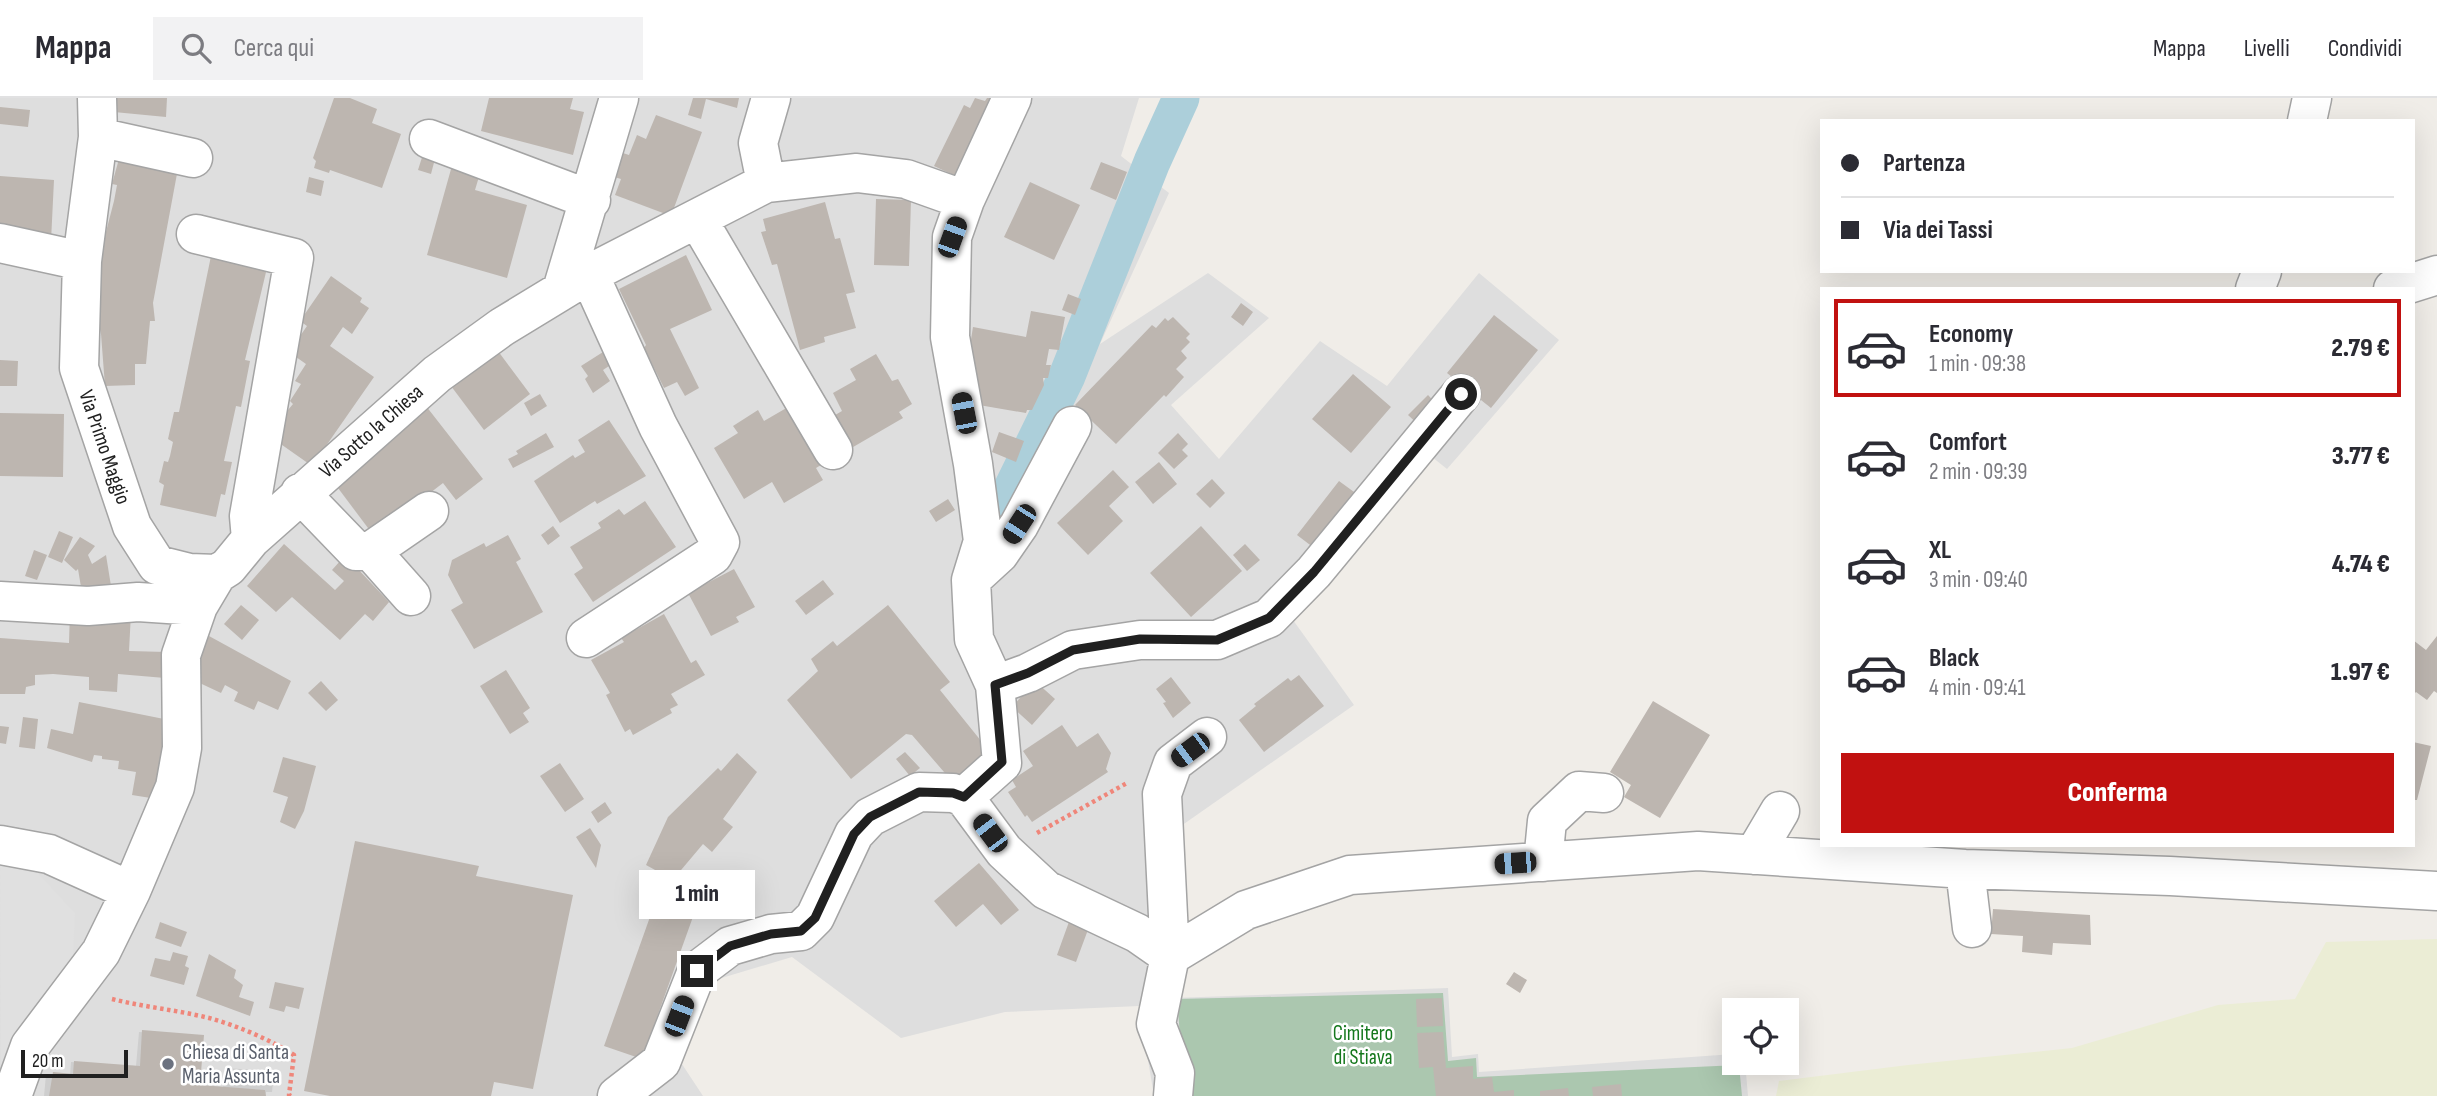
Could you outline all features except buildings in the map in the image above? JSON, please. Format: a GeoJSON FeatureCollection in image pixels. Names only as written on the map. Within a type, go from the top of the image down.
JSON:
{"type":"FeatureCollection","features":[{"type":"Feature","properties":{"kind":"street","name":"Via Primo Maggio"},"geometry":{"type":"LineString","coordinates":[[97,98],[98,137],[82,261],[79,368],[132,526],[157,565],[189,573],[208,590]]}},
{"type":"Feature","properties":{"kind":"street"},"geometry":{"type":"LineString","coordinates":[[586,638],[713,555],[720,541],[576,282],[591,200],[620,98]]}},
{"type":"Feature","properties":{"kind":"street"},"geometry":{"type":"LineString","coordinates":[[766,183],[758,143],[771,98]]}},
{"type":"Feature","properties":{"kind":"street"},"geometry":{"type":"LineString","coordinates":[[964,797],[1002,762],[995,685],[974,639],[971,580],[983,541],[973,464],[950,337],[952,237],[965,200],[1012,98]]}},
{"type":"Feature","properties":{"kind":"street"},"geometry":{"type":"LineString","coordinates":[[2307,119],[2312,98]]}},
{"type":"Feature","properties":{"kind":"street"},"geometry":{"type":"LineString","coordinates":[[98,137],[193,158]]}},
{"type":"Feature","properties":{"kind":"street"},"geometry":{"type":"LineString","coordinates":[[429,139],[591,200]]}},
{"type":"Feature","properties":{"kind":"street","name":"Via Sotto la Chiesa"},"geometry":{"type":"LineString","coordinates":[[12,1096],[30,1046],[101,952],[131,891],[175,787],[182,748],[181,655],[208,590],[251,539],[437,374],[502,327],[576,282],[766,183],[857,173],[906,180],[965,200]]}},
{"type":"Feature","properties":{"kind":"street"},"geometry":{"type":"LineString","coordinates":[[698,220],[833,450]]}},
{"type":"Feature","properties":{"kind":"street"},"geometry":{"type":"LineString","coordinates":[[196,234],[294,258],[249,516],[251,539]]}},
{"type":"Feature","properties":{"kind":"street"},"geometry":{"type":"LineString","coordinates":[[0,243],[82,261]]}},
{"type":"Feature","properties":{"kind":"street"},"geometry":{"type":"LineString","coordinates":[[2399,287],[2437,275]]}},
{"type":"Feature","properties":{"kind":"street"},"geometry":{"type":"LineString","coordinates":[[995,685],[1028,673],[1073,650],[1140,639],[1217,640],[1269,618],[1314,572],[1461,394]]}},
{"type":"Feature","properties":{"kind":"street"},"geometry":{"type":"LineString","coordinates":[[971,580],[999,554],[1019,524],[1072,426]]}},
{"type":"Feature","properties":{"kind":"street"},"geometry":{"type":"LineString","coordinates":[[300,493],[356,551],[371,551],[429,511]]}},
{"type":"Feature","properties":{"kind":"street"},"geometry":{"type":"LineString","coordinates":[[371,551],[411,596]]}},
{"type":"Feature","properties":{"kind":"street"},"geometry":{"type":"LineString","coordinates":[[0,601],[88,606],[138,602],[208,590]]}},
{"type":"Feature","properties":{"kind":"street"},"geometry":{"type":"LineString","coordinates":[[1173,1096],[1175,1073],[1156,1024],[1170,956],[1162,794],[1173,763],[1207,737]]}},
{"type":"Feature","properties":{"kind":"street"},"geometry":{"type":"LineString","coordinates":[[1543,862],[1547,821],[1579,791],[1604,793]]}},
{"type":"Feature","properties":{"kind":"street"},"geometry":{"type":"LineString","coordinates":[[617,1096],[661,1062],[697,971],[730,946],[771,934],[801,931],[815,918],[854,834],[870,817],[919,792],[953,793],[964,797],[1004,851],[1046,890],[1137,933],[1170,956]]}},
{"type":"Feature","properties":{"kind":"street"},"geometry":{"type":"LineString","coordinates":[[1754,855],[1780,811]]}},
{"type":"Feature","properties":{"kind":"street"},"geometry":{"type":"LineString","coordinates":[[0,845],[48,854],[131,891]]}},
{"type":"Feature","properties":{"kind":"street"},"geometry":{"type":"LineString","coordinates":[[1170,956],[1247,910],[1350,875],[1698,851],[1972,861],[2170,876],[2437,891]]}},
{"type":"Feature","properties":{"kind":"street"},"geometry":{"type":"LineString","coordinates":[[1972,861],[1972,928]]}},
{"type":"Feature","properties":{"kind":"path"},"geometry":{"type":"LineString","coordinates":[[1004,851],[1140,776],[1173,763]]}},
{"type":"Feature","properties":{"kind":"path"},"geometry":{"type":"LineString","coordinates":[[74,988],[140,1006],[210,1019],[273,1042],[294,1055],[291,1096]]}},
{"type":"Feature","properties":{"kind":"shaded area"},"geometry":{"type":"Polygon","coordinates":[[[0,98],[1139,98],[1121,156],[1169,193],[1100,344],[1208,273],[1269,318],[1171,405],[1219,459],[1320,341],[1387,386],[1479,273],[1559,340],[1447,469],[1427,453],[1293,620],[1354,705],[1181,826],[1173,998],[1448,988],[1452,1057],[1478,1054],[1479,1072],[1722,1055],[1722,1075],[1746,1075],[1748,1096],[1154,1096],[1139,1006],[1005,1012],[901,1038],[792,957],[705,983],[676,1055],[703,1096],[0,1096],[0,98]]]}},
{"type":"Feature","properties":{"kind":"shaded area"},"geometry":{"type":"Polygon","coordinates":[[[0,824],[47,832],[38,873],[75,913],[73,955],[1,1068],[0,824]]]}},
{"type":"Feature","properties":{"kind":"shaded area","name":"Chiesa di Santa Maria Assunta"},"geometry":{"type":"Polygon","coordinates":[[[139,1032],[202,1036],[198,1086],[223,1087],[225,1068],[274,1071],[272,1092],[266,1092],[265,1096],[44,1096],[46,1075],[70,1076],[71,1062],[136,1066],[139,1032]]]}},
{"type":"Feature","properties":{"kind":"green space"},"geometry":{"type":"Polygon","coordinates":[[[2437,939],[2437,1096],[1776,1096],[1779,1081],[2072,1048],[2218,1005],[2295,999],[2326,942],[2437,939]]]}},
{"type":"Feature","properties":{"kind":"green space","name":"Cimitero di Stiava"},"geometry":{"type":"Polygon","coordinates":[[[1443,993],[1448,1061],[1476,1058],[1477,1077],[1722,1066],[1722,1075],[1740,1075],[1742,1096],[1185,1096],[1177,999],[1443,993]]]}},
{"type":"Feature","properties":{"kind":"waterway"},"geometry":{"type":"LineString","coordinates":[[989,535],[1067,376],[1152,162],[1181,98]]}},
{"type":"Feature","properties":{"kind":"place","name":"Chiesa di Santa Maria Assunta"},"geometry":{"type":"Point","coordinates":[168,1064]}},
{"type":"Feature","properties":{"kind":"route"},"geometry":{"type":"LineString","coordinates":[[697,971],[730,946],[771,934],[801,931],[815,918],[854,834],[870,817],[919,792],[953,793],[964,797],[1002,762],[995,685],[1028,673],[1073,650],[1140,639],[1217,640],[1269,618],[1314,572],[1461,394]]}}]}
